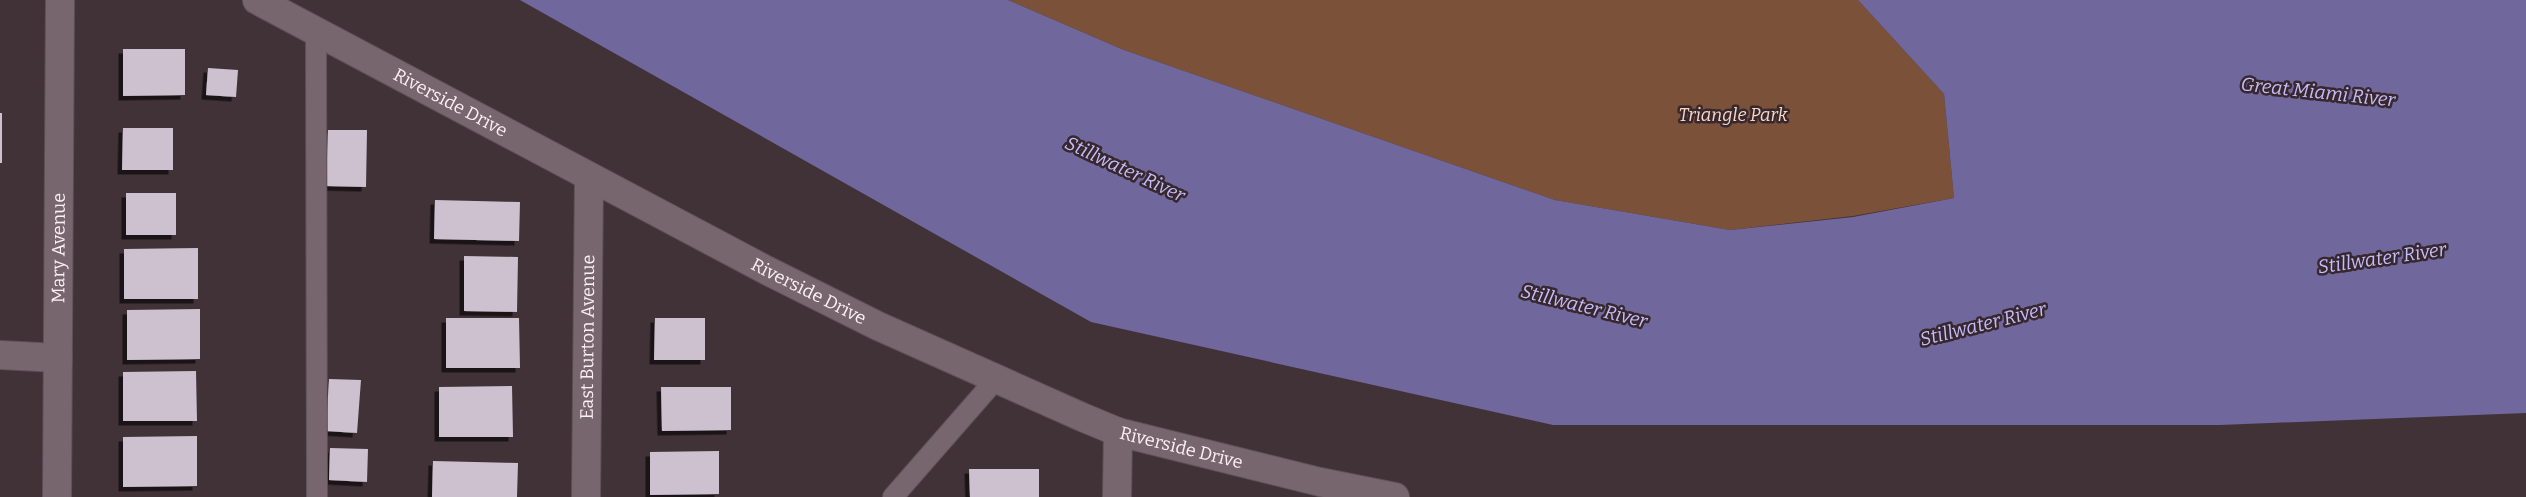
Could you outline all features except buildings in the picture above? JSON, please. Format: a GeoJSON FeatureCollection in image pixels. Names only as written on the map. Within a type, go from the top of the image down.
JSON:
{"type":"FeatureCollection","features":[{"type":"Feature","properties":{"kind":"main road","name":"Mary Avenue"},"geometry":{"type":"LineString","coordinates":[[57,497],[60,0]]}},
{"type":"Feature","properties":{"kind":"main road","name":"Riverside Drive"},"geometry":{"type":"LineString","coordinates":[[257,0],[590,178],[878,326],[1118,432],[1379,495]]}},
{"type":"Feature","properties":{"kind":"main road","name":"East Burton Avenue"},"geometry":{"type":"LineString","coordinates":[[586,497],[590,178]]}},
{"type":"Feature","properties":{"kind":"main road"},"geometry":{"type":"LineString","coordinates":[[0,355],[58,358]]}},
{"type":"Feature","properties":{"kind":"main road"},"geometry":{"type":"LineString","coordinates":[[1117,497],[1118,432]]}},
{"type":"Feature","properties":{"kind":"lane"},"geometry":{"type":"LineString","coordinates":[[316,32],[317,497]]}},
{"type":"Feature","properties":{"kind":"lane"},"geometry":{"type":"LineString","coordinates":[[893,497],[997,378]]}},
{"type":"Feature","properties":{"kind":"green space","name":"Triangle Park"},"geometry":{"type":"Polygon","coordinates":[[[1008,0],[1858,0],[1944,94],[1954,198],[1853,216],[1730,230],[1555,200],[1124,50],[1008,0]]]}},
{"type":"Feature","properties":{"kind":"water"},"geometry":{"type":"Polygon","coordinates":[[[520,0],[1008,0],[1124,50],[1555,200],[1730,230],[1853,217],[1954,198],[1944,94],[1858,0],[2526,0],[2526,413],[2220,425],[1553,425],[1091,322],[520,0]]]}},
{"type":"Feature","properties":{"kind":"water label","name":"Great Miami River"},"geometry":{"type":"Point","coordinates":[2318,92]}},
{"type":"Feature","properties":{"kind":"water label","name":"Stillwater River"},"geometry":{"type":"Point","coordinates":[1125,169]}},
{"type":"Feature","properties":{"kind":"water label","name":"Stillwater River"},"geometry":{"type":"Point","coordinates":[2382,258]}},
{"type":"Feature","properties":{"kind":"water label","name":"Stillwater River"},"geometry":{"type":"Point","coordinates":[1584,306]}},
{"type":"Feature","properties":{"kind":"water label","name":"Stillwater River"},"geometry":{"type":"Point","coordinates":[1983,324]}}]}
